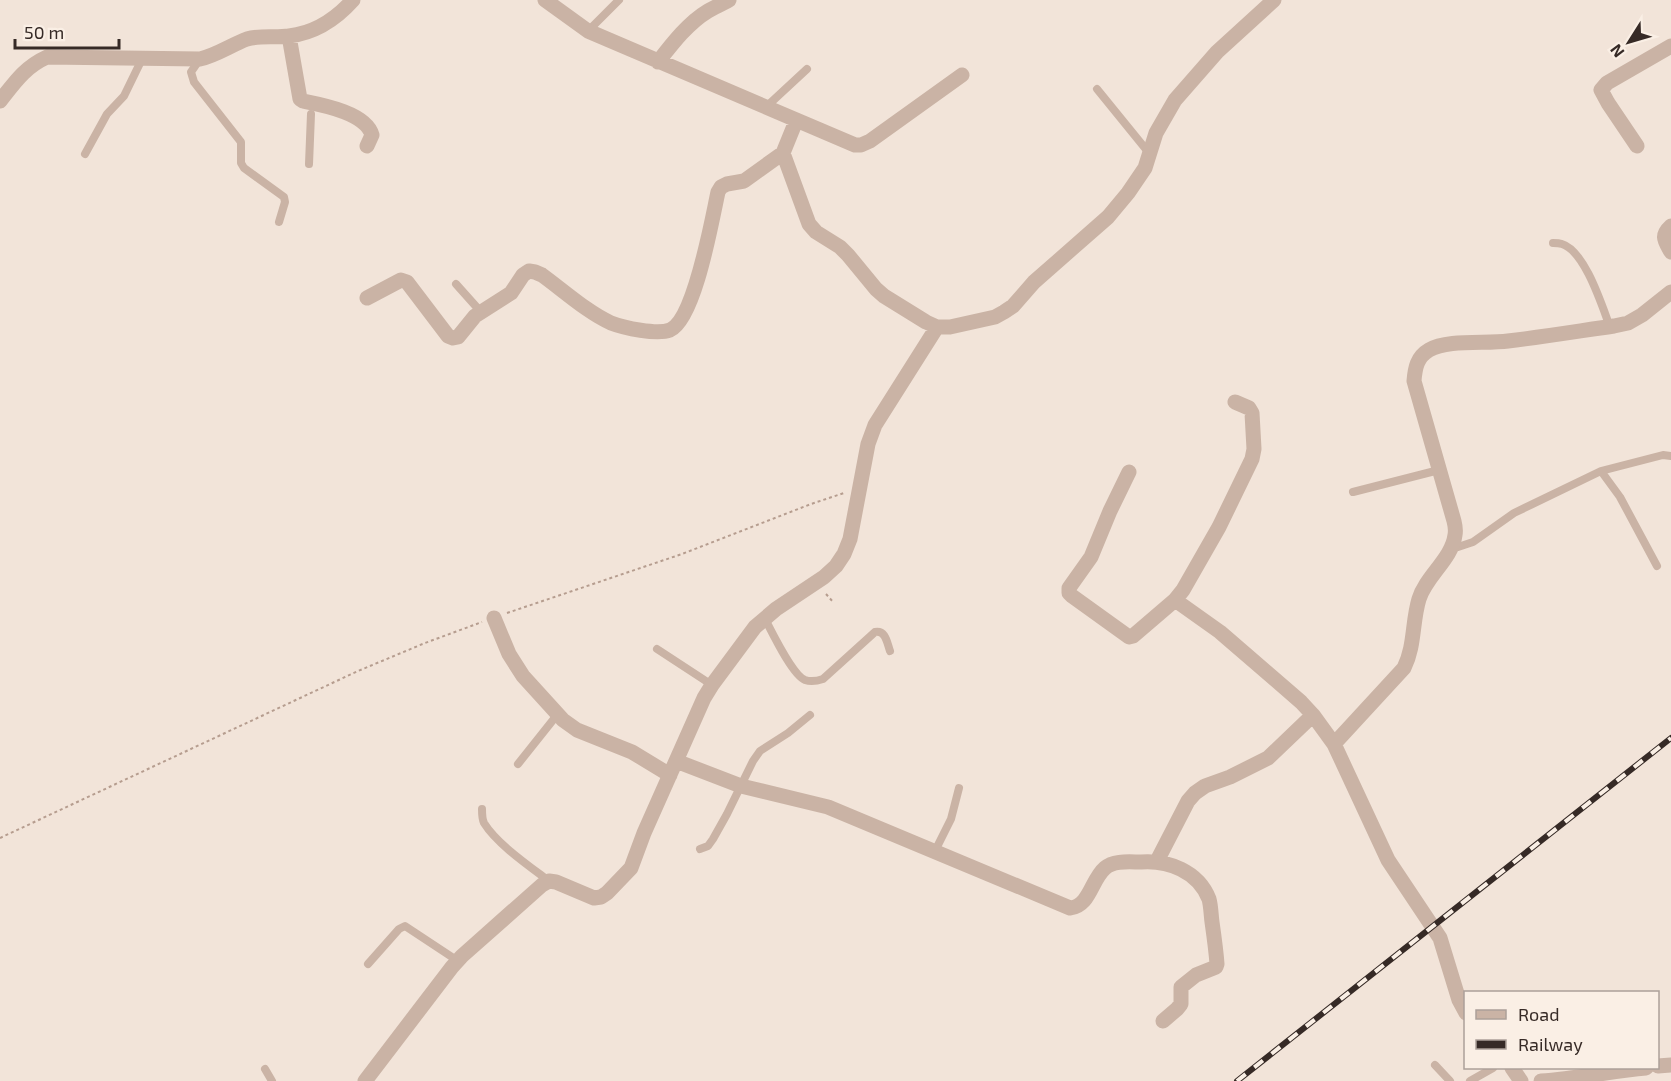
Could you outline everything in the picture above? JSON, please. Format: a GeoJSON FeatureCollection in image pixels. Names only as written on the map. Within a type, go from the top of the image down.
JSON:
{"type":"FeatureCollection","features":[{"type":"Feature","properties":{"kind":"street"},"geometry":{"type":"LineString","coordinates":[[0,101],[25,70],[34,62],[47,57],[200,59],[246,39],[289,36],[310,31],[327,23],[353,0]]}},
{"type":"Feature","properties":{"kind":"street"},"geometry":{"type":"LineString","coordinates":[[545,0],[588,31],[855,145],[870,141],[962,75]]}},
{"type":"Feature","properties":{"kind":"street"},"geometry":{"type":"LineString","coordinates":[[658,62],[699,17],[729,0]]}},
{"type":"Feature","properties":{"kind":"street"},"geometry":{"type":"LineString","coordinates":[[783,153],[808,224],[816,232],[840,247],[884,296],[938,327],[950,327],[995,316],[1013,306],[1034,282],[1119,206],[1145,168],[1156,133],[1175,100],[1217,52],[1274,0]]}},
{"type":"Feature","properties":{"kind":"street"},"geometry":{"type":"LineString","coordinates":[[289,36],[298,94],[312,108],[342,111],[367,124],[372,135],[366,146]]}},
{"type":"Feature","properties":{"kind":"street"},"geometry":{"type":"LineString","coordinates":[[1637,146],[1601,90],[1607,83],[1671,46]]}},
{"type":"Feature","properties":{"kind":"street"},"geometry":{"type":"LineString","coordinates":[[367,298],[401,280],[407,282],[446,333],[453,338],[462,334],[475,316],[511,293],[523,275],[529,271],[542,275],[611,323],[654,331],[669,330],[676,326],[682,318],[702,269],[718,192],[727,184],[744,182],[783,153],[796,121]]}},
{"type":"Feature","properties":{"kind":"street"},"geometry":{"type":"LineString","coordinates":[[1671,226],[1665,232],[1664,237],[1671,252]]}},
{"type":"Feature","properties":{"kind":"street"},"geometry":{"type":"LineString","coordinates":[[1334,744],[1404,668],[1410,657],[1418,601],[1452,546],[1455,534],[1454,521],[1414,381],[1414,367],[1420,357],[1430,349],[1443,344],[1506,341],[1628,323],[1671,292]]}},
{"type":"Feature","properties":{"kind":"street"},"geometry":{"type":"LineString","coordinates":[[365,1081],[458,961],[542,885],[556,882],[594,898],[601,897],[608,893],[631,868],[644,833],[704,698],[712,685],[754,627],[764,617],[824,577],[836,566],[844,554],[850,539],[868,444],[875,425],[938,327]]}},
{"type":"Feature","properties":{"kind":"street"},"geometry":{"type":"LineString","coordinates":[[1129,472],[1096,547],[1069,588],[1069,593],[1129,638],[1175,600],[1183,590],[1219,527],[1252,459],[1254,449],[1252,413],[1249,408],[1235,402]]}},
{"type":"Feature","properties":{"kind":"street"},"geometry":{"type":"LineString","coordinates":[[1175,600],[1220,632],[1301,702],[1334,744],[1388,860],[1440,938],[1464,1009]]}},
{"type":"Feature","properties":{"kind":"street"},"geometry":{"type":"LineString","coordinates":[[494,618],[509,654],[523,676],[557,715],[577,730],[673,768],[828,807],[1070,908],[1077,908],[1083,903],[1106,867],[1113,863],[1158,861],[1184,870],[1195,878],[1209,901],[1217,964],[1216,967],[1196,975],[1181,987],[1181,1004],[1163,1021]]}},
{"type":"Feature","properties":{"kind":"street"},"geometry":{"type":"LineString","coordinates":[[1158,861],[1188,801],[1195,793],[1205,786],[1230,777],[1268,758],[1313,715]]}},
{"type":"Feature","properties":{"kind":"street"},"geometry":{"type":"LineString","coordinates":[[1541,1081],[1575,1079],[1637,1069]]}},
{"type":"Feature","properties":{"kind":"lane"},"geometry":{"type":"LineString","coordinates":[[588,31],[619,0]]}},
{"type":"Feature","properties":{"kind":"lane"},"geometry":{"type":"LineString","coordinates":[[85,154],[106,114],[124,96],[143,57]]}},
{"type":"Feature","properties":{"kind":"lane"},"geometry":{"type":"LineString","coordinates":[[200,59],[191,72],[194,82],[241,142],[241,163],[244,168],[284,197],[285,202],[279,222]]}},
{"type":"Feature","properties":{"kind":"lane"},"geometry":{"type":"LineString","coordinates":[[765,107],[807,69]]}},
{"type":"Feature","properties":{"kind":"lane"},"geometry":{"type":"LineString","coordinates":[[1097,89],[1150,155]]}},
{"type":"Feature","properties":{"kind":"lane"},"geometry":{"type":"LineString","coordinates":[[309,164],[312,108]]}},
{"type":"Feature","properties":{"kind":"lane"},"geometry":{"type":"LineString","coordinates":[[1553,243],[1563,244],[1572,250],[1581,261],[1595,287],[1610,327]]}},
{"type":"Feature","properties":{"kind":"lane"},"geometry":{"type":"LineString","coordinates":[[456,284],[481,312]]}},
{"type":"Feature","properties":{"kind":"lane"},"geometry":{"type":"LineString","coordinates":[[1452,546],[1458,547],[1473,542],[1522,509],[1601,471],[1663,455],[1671,456]]}},
{"type":"Feature","properties":{"kind":"lane"},"geometry":{"type":"LineString","coordinates":[[1353,492],[1439,470]]}},
{"type":"Feature","properties":{"kind":"lane"},"geometry":{"type":"LineString","coordinates":[[1601,471],[1620,497],[1657,566]]}},
{"type":"Feature","properties":{"kind":"lane"},"geometry":{"type":"LineString","coordinates":[[764,617],[795,672],[807,681],[823,679],[875,632],[878,631],[885,636],[890,651]]}},
{"type":"Feature","properties":{"kind":"lane"},"geometry":{"type":"LineString","coordinates":[[657,649],[712,685]]}},
{"type":"Feature","properties":{"kind":"lane"},"geometry":{"type":"LineString","coordinates":[[518,764],[557,715]]}},
{"type":"Feature","properties":{"kind":"lane"},"geometry":{"type":"LineString","coordinates":[[700,849],[708,846],[760,751],[810,715]]}},
{"type":"Feature","properties":{"kind":"lane"},"geometry":{"type":"LineString","coordinates":[[935,851],[951,819],[960,788]]}},
{"type":"Feature","properties":{"kind":"lane"},"geometry":{"type":"LineString","coordinates":[[482,809],[484,822],[497,838],[549,882]]}},
{"type":"Feature","properties":{"kind":"lane"},"geometry":{"type":"LineString","coordinates":[[368,964],[399,929],[405,926],[458,961]]}},
{"type":"Feature","properties":{"kind":"lane"},"geometry":{"type":"LineString","coordinates":[[1435,1065],[1450,1081]]}},
{"type":"Feature","properties":{"kind":"lane"},"geometry":{"type":"LineString","coordinates":[[265,1069],[272,1081]]}},
{"type":"Feature","properties":{"kind":"lane"},"geometry":{"type":"LineString","coordinates":[[1470,1081],[1491,1069]]}},
{"type":"Feature","properties":{"kind":"path"},"geometry":{"type":"LineString","coordinates":[[0,838],[358,671],[425,643],[682,554],[837,495],[850,493],[858,498]]}},
{"type":"Feature","properties":{"kind":"railway"},"geometry":{"type":"LineString","coordinates":[[1237,1081],[1671,738]]}}]}
